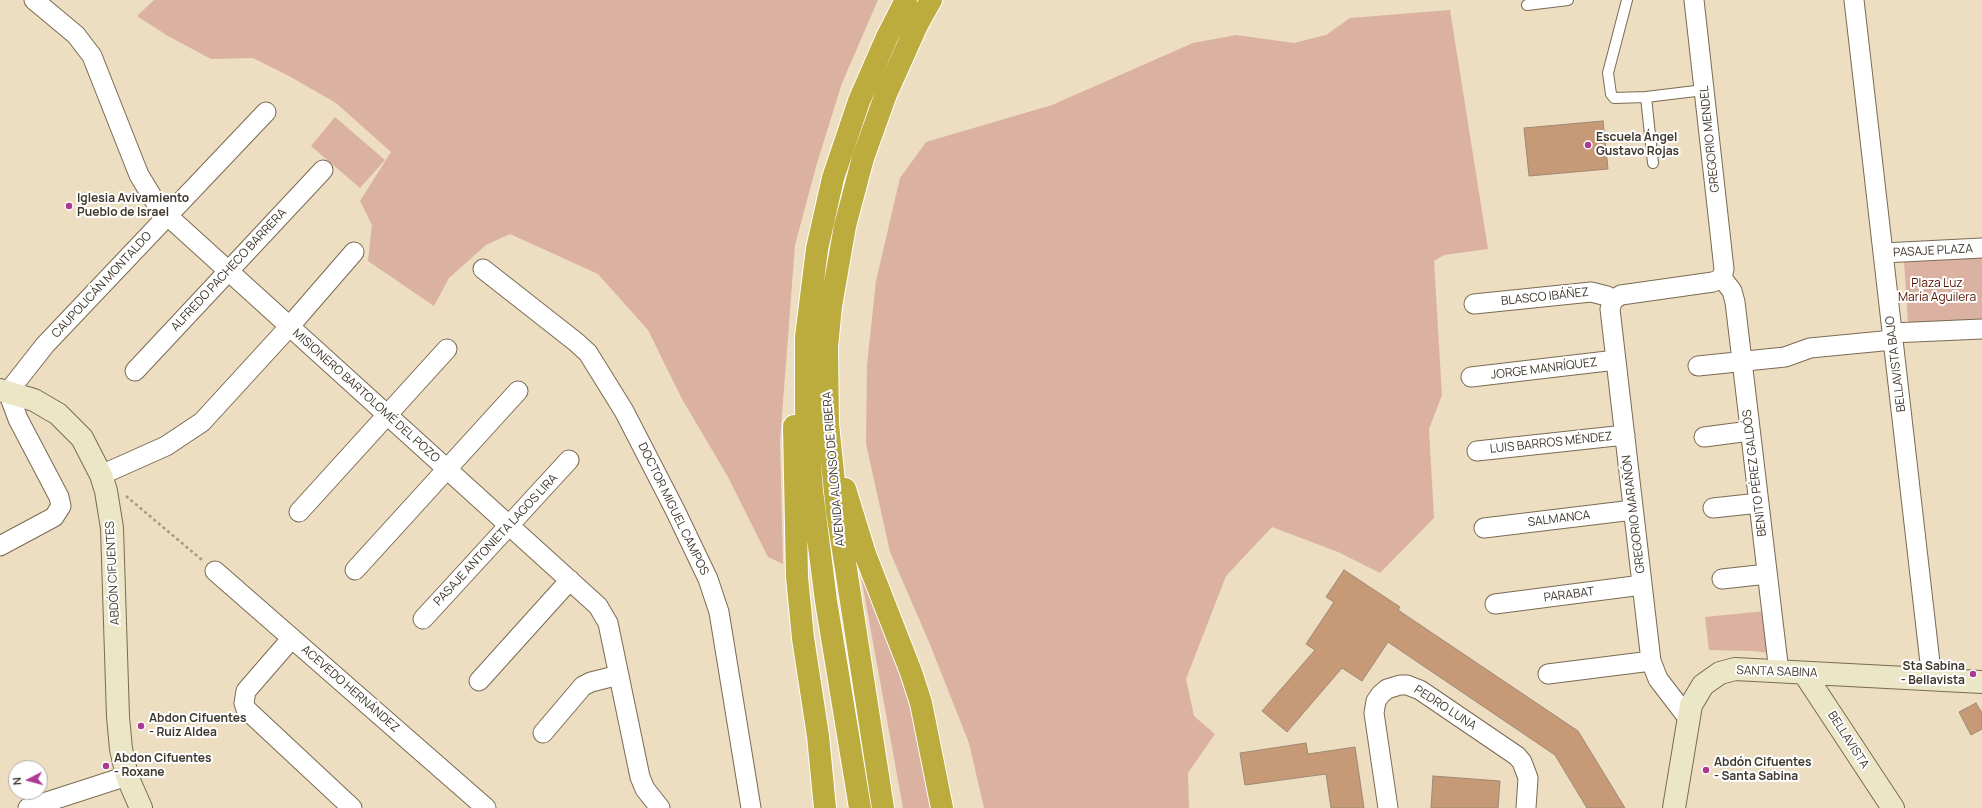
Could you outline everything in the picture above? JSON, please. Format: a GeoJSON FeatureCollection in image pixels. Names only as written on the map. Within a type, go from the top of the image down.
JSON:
{"type":"FeatureCollection","features":[{"type":"Feature","properties":{"kind":"highway","name":"AVENIDA ALONSO DE RIBERA"},"geometry":{"type":"LineString","coordinates":[[860,808],[826,601],[812,491],[806,412],[806,337],[817,249],[833,178],[859,101],[887,37],[906,0]]}},
{"type":"Feature","properties":{"kind":"highway","name":"AVENIDA ALONSO DE RIBERA"},"geometry":{"type":"LineString","coordinates":[[883,808],[843,556],[828,424],[827,347],[831,306],[846,219],[874,124],[917,25],[931,0]]}},
{"type":"Feature","properties":{"kind":"highway"},"geometry":{"type":"LineString","coordinates":[[806,337],[799,372],[793,440],[795,546],[802,630],[818,736],[825,808]]}},
{"type":"Feature","properties":{"kind":"highway"},"geometry":{"type":"LineString","coordinates":[[828,424],[851,511],[865,554],[911,672],[921,703],[928,729],[942,808]]}},
{"type":"Feature","properties":{"kind":"street","name":"MISIONERO BARTOLOMÉ DEL POZO"},"geometry":{"type":"LineString","coordinates":[[34,0],[76,35],[92,56],[139,175],[152,199],[166,216],[598,606],[604,614],[609,627],[640,777],[649,794],[660,808]]}},
{"type":"Feature","properties":{"kind":"street","name":"GREGORIO MENDEL"},"geometry":{"type":"LineString","coordinates":[[1694,0],[1724,269],[1722,278]]}},
{"type":"Feature","properties":{"kind":"street","name":"BELLAVISTA BAJO"},"geometry":{"type":"LineString","coordinates":[[1854,0],[1932,680]]}},
{"type":"Feature","properties":{"kind":"street","name":"CAUPOLICÁN MONTALDO"},"geometry":{"type":"LineString","coordinates":[[4,391],[166,216],[266,112]]}},
{"type":"Feature","properties":{"kind":"street","name":"ALFREDO PACHECO BARRERA"},"geometry":{"type":"LineString","coordinates":[[135,371],[323,170]]}},
{"type":"Feature","properties":{"kind":"street","name":"PASAJE PLAZA"},"geometry":{"type":"LineString","coordinates":[[1883,253],[1982,248]]}},
{"type":"Feature","properties":{"kind":"street"},"geometry":{"type":"LineString","coordinates":[[101,475],[166,446],[202,422],[289,327],[354,252]]}},
{"type":"Feature","properties":{"kind":"street","name":"DOCTOR MIGUEL CAMPOS"},"geometry":{"type":"LineString","coordinates":[[483,269],[588,353],[624,411],[676,510],[708,580],[719,612],[751,808]]}},
{"type":"Feature","properties":{"kind":"street"},"geometry":{"type":"LineString","coordinates":[[1613,300],[1621,295],[1714,282],[1722,278]]}},
{"type":"Feature","properties":{"kind":"street","name":"BENITO PÉREZ GALDÓS"},"geometry":{"type":"LineString","coordinates":[[1722,278],[1729,286],[1734,297],[1779,672]]}},
{"type":"Feature","properties":{"kind":"street","name":"BLASCO IBÁÑEZ"},"geometry":{"type":"LineString","coordinates":[[1474,304],[1591,292],[1607,296],[1613,300]]}},
{"type":"Feature","properties":{"kind":"street","name":"GREGORIO MARAÑÓN"},"geometry":{"type":"LineString","coordinates":[[1613,300],[1610,309],[1651,661],[1658,679],[1688,718]]}},
{"type":"Feature","properties":{"kind":"street"},"geometry":{"type":"LineString","coordinates":[[1698,366],[1785,357],[1810,348],[1893,337],[1982,329]]}},
{"type":"Feature","properties":{"kind":"street"},"geometry":{"type":"LineString","coordinates":[[299,512],[388,416],[447,349]]}},
{"type":"Feature","properties":{"kind":"street","name":"JORGE MANRÍQUEZ"},"geometry":{"type":"LineString","coordinates":[[1471,377],[1616,360]]}},
{"type":"Feature","properties":{"kind":"street"},"geometry":{"type":"LineString","coordinates":[[0,546],[54,517],[61,506],[59,497],[4,391]]}},
{"type":"Feature","properties":{"kind":"street","name":"ABDÓN CIFUENTES"},"geometry":{"type":"LineString","coordinates":[[4,391],[34,400],[71,426],[82,438],[92,454],[101,475],[106,491],[112,528],[118,717],[121,749],[127,776],[141,808]]}},
{"type":"Feature","properties":{"kind":"street"},"geometry":{"type":"LineString","coordinates":[[356,570],[518,391]]}},
{"type":"Feature","properties":{"kind":"street"},"geometry":{"type":"LineString","coordinates":[[1704,437],[1750,431]]}},
{"type":"Feature","properties":{"kind":"street","name":"LUIS BARROS MÉNDEZ"},"geometry":{"type":"LineString","coordinates":[[1477,451],[1625,435]]}},
{"type":"Feature","properties":{"kind":"street","name":"PASAJE ANTONIETA LAGOS LIRA"},"geometry":{"type":"LineString","coordinates":[[423,619],[569,460]]}},
{"type":"Feature","properties":{"kind":"street"},"geometry":{"type":"LineString","coordinates":[[1712,508],[1759,503]]}},
{"type":"Feature","properties":{"kind":"street","name":"SALMANCA"},"geometry":{"type":"LineString","coordinates":[[1484,528],[1633,510]]}},
{"type":"Feature","properties":{"kind":"street","name":"ACEVEDO HERNÁNDEZ"},"geometry":{"type":"LineString","coordinates":[[214,571],[486,808]]}},
{"type":"Feature","properties":{"kind":"street"},"geometry":{"type":"LineString","coordinates":[[1722,578],[1767,574]]}},
{"type":"Feature","properties":{"kind":"street"},"geometry":{"type":"LineString","coordinates":[[479,681],[570,580]]}},
{"type":"Feature","properties":{"kind":"street","name":"PARABAT"},"geometry":{"type":"LineString","coordinates":[[1495,604],[1642,585]]}},
{"type":"Feature","properties":{"kind":"street"},"geometry":{"type":"LineString","coordinates":[[292,638],[249,686],[244,697],[246,709],[352,808]]}},
{"type":"Feature","properties":{"kind":"street"},"geometry":{"type":"LineString","coordinates":[[1548,674],[1651,661]]}},
{"type":"Feature","properties":{"kind":"street","name":"SANTA SABINA"},"geometry":{"type":"LineString","coordinates":[[1674,808],[1691,705],[1698,691],[1708,680],[1720,673],[1735,669],[1982,682]]}},
{"type":"Feature","properties":{"kind":"street","name":"BELLAVISTA"},"geometry":{"type":"LineString","coordinates":[[1804,673],[1893,808]]}},
{"type":"Feature","properties":{"kind":"street"},"geometry":{"type":"LineString","coordinates":[[544,733],[583,686],[591,682],[619,675]]}},
{"type":"Feature","properties":{"kind":"street","name":"PEDRO LUNA"},"geometry":{"type":"LineString","coordinates":[[1388,808],[1374,712],[1376,701],[1381,694],[1387,689],[1400,685],[1407,685],[1420,690],[1516,756],[1524,766],[1528,778],[1526,808]]}},
{"type":"Feature","properties":{"kind":"street"},"geometry":{"type":"LineString","coordinates":[[28,808],[127,776]]}},
{"type":"Feature","properties":{"kind":"lane"},"geometry":{"type":"LineString","coordinates":[[1527,5],[1568,0]]}},
{"type":"Feature","properties":{"kind":"lane"},"geometry":{"type":"LineString","coordinates":[[1627,0],[1608,73],[1611,94],[1614,98],[1646,97],[1704,90]]}},
{"type":"Feature","properties":{"kind":"lane"},"geometry":{"type":"LineString","coordinates":[[1646,97],[1653,163]]}},
{"type":"Feature","properties":{"kind":"path"},"geometry":{"type":"LineString","coordinates":[[125,495],[214,571]]}},
{"type":"Feature","properties":{"kind":"green space"},"geometry":{"type":"Polygon","coordinates":[[[154,0],[878,0],[842,83],[817,163],[795,245],[780,441],[783,564],[768,557],[728,477],[682,399],[648,330],[598,274],[510,234],[486,245],[449,278],[434,306],[368,261],[372,225],[360,201],[391,152],[336,103],[289,76],[253,58],[211,59],[168,36],[137,16],[154,0]]]}},
{"type":"Feature","properties":{"kind":"green space"},"geometry":{"type":"Polygon","coordinates":[[[1450,10],[1488,249],[1444,255],[1434,261],[1442,395],[1429,429],[1434,518],[1380,573],[1338,552],[1272,527],[1226,576],[1186,679],[1194,716],[1215,734],[1188,773],[1189,808],[984,808],[969,743],[929,642],[890,552],[866,444],[867,365],[876,281],[900,178],[926,142],[1052,105],[1193,43],[1236,35],[1294,43],[1326,35],[1350,18],[1450,10]]]}},
{"type":"Feature","properties":{"kind":"green space"},"geometry":{"type":"Polygon","coordinates":[[[335,117],[385,160],[360,188],[311,146],[335,117]]]}},
{"type":"Feature","properties":{"kind":"green space","name":"Plaza Luz María Aguilera"},"geometry":{"type":"Polygon","coordinates":[[[1982,257],[1982,320],[1908,323],[1904,260],[1982,257]]]}},
{"type":"Feature","properties":{"kind":"green space"},"geometry":{"type":"Polygon","coordinates":[[[861,576],[907,679],[934,808],[903,808],[861,576]]]}},
{"type":"Feature","properties":{"kind":"green space"},"geometry":{"type":"Polygon","coordinates":[[[1765,611],[1770,653],[1709,650],[1705,617],[1765,611]]]}},
{"type":"Feature","properties":{"kind":"building"},"geometry":{"type":"Polygon","coordinates":[[[1603,121],[1608,169],[1529,176],[1524,128],[1603,121]]]}},
{"type":"Feature","properties":{"kind":"building"},"geometry":{"type":"Polygon","coordinates":[[[1344,570],[1400,607],[1398,610],[1578,731],[1625,808],[1587,808],[1555,755],[1388,642],[1362,681],[1342,668],[1287,732],[1262,711],[1315,650],[1306,644],[1334,602],[1326,597],[1344,570]]]}},
{"type":"Feature","properties":{"kind":"building"},"geometry":{"type":"Polygon","coordinates":[[[1976,703],[1982,713],[1982,729],[1971,735],[1959,712],[1976,703]]]}},
{"type":"Feature","properties":{"kind":"building"},"geometry":{"type":"Polygon","coordinates":[[[1306,743],[1308,754],[1355,747],[1364,808],[1331,808],[1326,774],[1245,785],[1240,753],[1306,743]]]}},
{"type":"Feature","properties":{"kind":"building"},"geometry":{"type":"Polygon","coordinates":[[[1433,776],[1500,781],[1498,808],[1431,808],[1433,776]]]}},
{"type":"Feature","properties":{"kind":"place","name":"Escuela Ángel Gustavo Rojas"},"geometry":{"type":"Point","coordinates":[1588,145]}},
{"type":"Feature","properties":{"kind":"place","name":"Iglesia Avivamiento Pueblo de Israel"},"geometry":{"type":"Point","coordinates":[69,206]}},
{"type":"Feature","properties":{"kind":"place","name":"Sta Sabina - Bellavista"},"geometry":{"type":"Point","coordinates":[1973,674]}},
{"type":"Feature","properties":{"kind":"place","name":"Abdon Cifuentes - Ruiz Aldea"},"geometry":{"type":"Point","coordinates":[141,726]}},
{"type":"Feature","properties":{"kind":"place","name":"Abdon Cifuentes - Roxane"},"geometry":{"type":"Point","coordinates":[106,766]}},
{"type":"Feature","properties":{"kind":"place","name":"Abdón Cifuentes - Santa Sabina"},"geometry":{"type":"Point","coordinates":[1706,770]}}]}
